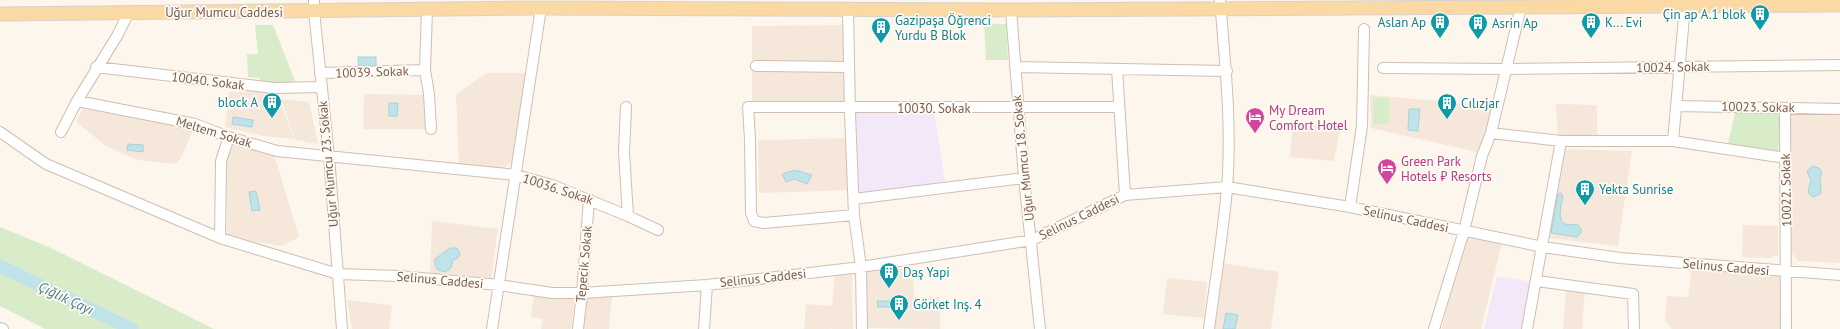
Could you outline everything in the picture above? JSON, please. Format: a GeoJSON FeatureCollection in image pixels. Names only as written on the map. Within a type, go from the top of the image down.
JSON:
{"type":"FeatureCollection","features":[{"type":"Feature","properties":{"kind":"main road","name":"Uğur Mumcu Caddesi"},"geometry":{"type":"LineString","coordinates":[[0,14],[129,12],[314,5],[426,10],[541,4],[1011,10],[1220,5],[1521,8],[1794,3],[1840,5]]}},
{"type":"Feature","properties":{"kind":"street"},"geometry":{"type":"LineString","coordinates":[[492,329],[541,4]]}},
{"type":"Feature","properties":{"kind":"street","name":"Uğur Mumcu 23. Sokak"},"geometry":{"type":"LineString","coordinates":[[314,5],[342,329]]}},
{"type":"Feature","properties":{"kind":"street"},"geometry":{"type":"LineString","coordinates":[[1209,329],[1227,187],[1228,119],[1226,71],[1220,5]]}},
{"type":"Feature","properties":{"kind":"street"},"geometry":{"type":"LineString","coordinates":[[1673,141],[1681,67],[1685,6]]}},
{"type":"Feature","properties":{"kind":"street"},"geometry":{"type":"LineString","coordinates":[[1434,329],[1464,231],[1482,156],[1491,134],[1521,8]]}},
{"type":"Feature","properties":{"kind":"street"},"geometry":{"type":"LineString","coordinates":[[848,9],[854,215],[861,267],[862,329]]}},
{"type":"Feature","properties":{"kind":"street"},"geometry":{"type":"LineString","coordinates":[[426,10],[425,70],[429,94],[431,130]]}},
{"type":"Feature","properties":{"kind":"street","name":"Uğur Mumcu 18. Sokak"},"geometry":{"type":"LineString","coordinates":[[1011,10],[1024,178],[1032,240],[1040,329]]}},
{"type":"Feature","properties":{"kind":"street"},"geometry":{"type":"LineString","coordinates":[[61,132],[96,67],[117,36],[129,12]]}},
{"type":"Feature","properties":{"kind":"street"},"geometry":{"type":"LineString","coordinates":[[1350,207],[1362,126],[1364,29]]}},
{"type":"Feature","properties":{"kind":"street","name":"10024. Sokak"},"geometry":{"type":"LineString","coordinates":[[1383,68],[1506,69],[1840,65]]}},
{"type":"Feature","properties":{"kind":"street"},"geometry":{"type":"LineString","coordinates":[[756,66],[849,67]]}},
{"type":"Feature","properties":{"kind":"street","name":"10040. Sokak"},"geometry":{"type":"LineString","coordinates":[[96,67],[274,88],[321,87]]}},
{"type":"Feature","properties":{"kind":"street"},"geometry":{"type":"LineString","coordinates":[[1015,67],[1226,71]]}},
{"type":"Feature","properties":{"kind":"street"},"geometry":{"type":"LineString","coordinates":[[1117,69],[1125,194]]}},
{"type":"Feature","properties":{"kind":"street","name":"10039. Sokak"},"geometry":{"type":"LineString","coordinates":[[320,73],[425,70]]}},
{"type":"Feature","properties":{"kind":"street","name":"Meltem Sokak"},"geometry":{"type":"LineString","coordinates":[[77,101],[195,124],[229,137],[277,151],[328,156]]}},
{"type":"Feature","properties":{"kind":"street","name":"10023. Sokak"},"geometry":{"type":"LineString","coordinates":[[1677,106],[1840,109]]}},
{"type":"Feature","properties":{"kind":"street"},"geometry":{"type":"LineString","coordinates":[[626,107],[624,152],[628,216]]}},
{"type":"Feature","properties":{"kind":"street","name":"10030. Sokak"},"geometry":{"type":"LineString","coordinates":[[854,215],[760,223],[754,221],[751,213],[748,107],[1119,107]]}},
{"type":"Feature","properties":{"kind":"street","name":"10022. Sokak"},"geometry":{"type":"LineString","coordinates":[[1785,108],[1787,272],[1786,329]]}},
{"type":"Feature","properties":{"kind":"street","name":"Selinus Caddesi"},"geometry":{"type":"LineString","coordinates":[[0,132],[46,164],[220,238],[338,274],[399,276],[499,285],[552,293],[582,293],[707,284],[861,267],[1032,240],[1125,194],[1227,187],[1350,207],[1543,246],[1620,258],[1840,275]]}},
{"type":"Feature","properties":{"kind":"street"},"geometry":{"type":"LineString","coordinates":[[1491,134],[1561,141],[1673,141],[1786,158]]}},
{"type":"Feature","properties":{"kind":"street"},"geometry":{"type":"LineString","coordinates":[[220,238],[221,161],[229,137]]}},
{"type":"Feature","properties":{"kind":"street"},"geometry":{"type":"LineString","coordinates":[[1528,329],[1561,141]]}},
{"type":"Feature","properties":{"kind":"street","name":"10036. Sokak"},"geometry":{"type":"LineString","coordinates":[[328,156],[516,176],[552,185],[589,199],[658,230]]}},
{"type":"Feature","properties":{"kind":"street"},"geometry":{"type":"LineString","coordinates":[[854,199],[1024,178]]}},
{"type":"Feature","properties":{"kind":"street","name":"Tepecik Sokak"},"geometry":{"type":"LineString","coordinates":[[578,329],[589,199]]}},
{"type":"Feature","properties":{"kind":"street"},"geometry":{"type":"LineString","coordinates":[[1537,281],[1633,294],[1634,329]]}},
{"type":"Feature","properties":{"kind":"street"},"geometry":{"type":"LineString","coordinates":[[704,329],[707,284]]}},
{"type":"Feature","properties":{"kind":"shaded area"},"geometry":{"type":"Polygon","coordinates":[[[847,25],[848,104],[752,104],[752,26],[847,25]]]}},
{"type":"Feature","properties":{"kind":"shaded area"},"geometry":{"type":"Polygon","coordinates":[[[487,73],[526,73],[512,162],[499,171],[459,167],[456,94],[487,73]]]}},
{"type":"Feature","properties":{"kind":"shaded area"},"geometry":{"type":"Polygon","coordinates":[[[276,91],[294,139],[263,136],[225,127],[229,92],[276,91]]]}},
{"type":"Feature","properties":{"kind":"shaded area"},"geometry":{"type":"Polygon","coordinates":[[[364,94],[426,95],[425,129],[363,129],[364,94]]]}},
{"type":"Feature","properties":{"kind":"shaded area"},"geometry":{"type":"Polygon","coordinates":[[[1370,95],[1495,106],[1483,149],[1477,152],[1371,128],[1370,95]]]}},
{"type":"Feature","properties":{"kind":"shaded area"},"geometry":{"type":"Polygon","coordinates":[[[281,99],[309,102],[318,144],[295,140],[281,99]]]}},
{"type":"Feature","properties":{"kind":"shaded area"},"geometry":{"type":"Polygon","coordinates":[[[1556,104],[1597,105],[1597,137],[1558,139],[1556,104]]]}},
{"type":"Feature","properties":{"kind":"shaded area"},"geometry":{"type":"Polygon","coordinates":[[[83,107],[194,128],[181,158],[175,164],[137,160],[106,146],[76,122],[83,107]]]}},
{"type":"Feature","properties":{"kind":"shaded area"},"geometry":{"type":"Polygon","coordinates":[[[855,112],[934,112],[946,187],[858,199],[855,112]]]}},
{"type":"Feature","properties":{"kind":"shaded area"},"geometry":{"type":"Polygon","coordinates":[[[1792,112],[1840,112],[1840,263],[1798,261],[1791,252],[1789,122],[1792,112]]]}},
{"type":"Feature","properties":{"kind":"shaded area"},"geometry":{"type":"Polygon","coordinates":[[[1341,124],[1334,161],[1290,157],[1293,125],[1341,124]]]}},
{"type":"Feature","properties":{"kind":"shaded area"},"geometry":{"type":"Polygon","coordinates":[[[848,138],[851,190],[759,193],[758,140],[848,138]]]}},
{"type":"Feature","properties":{"kind":"shaded area"},"geometry":{"type":"Polygon","coordinates":[[[231,143],[274,154],[299,237],[282,246],[235,239],[227,235],[226,157],[231,143]]]}},
{"type":"Feature","properties":{"kind":"shaded area"},"geometry":{"type":"Polygon","coordinates":[[[1563,149],[1632,151],[1618,246],[1548,238],[1563,149]]]}},
{"type":"Feature","properties":{"kind":"shaded area"},"geometry":{"type":"Polygon","coordinates":[[[432,221],[498,229],[491,280],[430,274],[432,221]]]}},
{"type":"Feature","properties":{"kind":"shaded area"},"geometry":{"type":"Polygon","coordinates":[[[1743,225],[1778,226],[1778,255],[1769,258],[1742,257],[1743,225]]]}},
{"type":"Feature","properties":{"kind":"shaded area"},"geometry":{"type":"Polygon","coordinates":[[[1464,231],[1503,238],[1481,329],[1442,329],[1464,231]]]}},
{"type":"Feature","properties":{"kind":"shaded area"},"geometry":{"type":"Polygon","coordinates":[[[1223,263],[1279,272],[1271,329],[1215,329],[1223,263]]]}},
{"type":"Feature","properties":{"kind":"shaded area"},"geometry":{"type":"Polygon","coordinates":[[[1692,268],[1780,276],[1782,329],[1672,329],[1665,322],[1667,296],[1688,297],[1692,268]]]}},
{"type":"Feature","properties":{"kind":"shaded area"},"geometry":{"type":"Polygon","coordinates":[[[862,269],[913,269],[914,297],[940,297],[940,329],[864,328],[862,269]]]}},
{"type":"Feature","properties":{"kind":"shaded area"},"geometry":{"type":"Polygon","coordinates":[[[852,274],[853,329],[831,329],[831,327],[830,329],[804,329],[806,304],[832,306],[835,276],[852,274]]]}},
{"type":"Feature","properties":{"kind":"shaded area"},"geometry":{"type":"Polygon","coordinates":[[[1497,276],[1532,282],[1523,329],[1484,329],[1497,276]]]}},
{"type":"Feature","properties":{"kind":"shaded area"},"geometry":{"type":"Polygon","coordinates":[[[1167,278],[1207,282],[1204,318],[1163,314],[1167,278]]]}},
{"type":"Feature","properties":{"kind":"shaded area"},"geometry":{"type":"Polygon","coordinates":[[[1566,288],[1585,291],[1582,329],[1563,329],[1566,288]]]}},
{"type":"Feature","properties":{"kind":"shaded area"},"geometry":{"type":"Polygon","coordinates":[[[534,293],[575,297],[571,329],[541,329],[543,319],[531,317],[534,293]]]}},
{"type":"Feature","properties":{"kind":"shaded area"},"geometry":{"type":"Polygon","coordinates":[[[586,297],[612,297],[609,329],[581,329],[586,297]]]}},
{"type":"Feature","properties":{"kind":"shaded area"},"geometry":{"type":"Polygon","coordinates":[[[347,300],[392,305],[389,329],[352,329],[347,300]]]}},
{"type":"Feature","properties":{"kind":"green space"},"geometry":{"type":"Polygon","coordinates":[[[984,24],[1006,24],[1008,60],[986,60],[984,24]]]}},
{"type":"Feature","properties":{"kind":"green space"},"geometry":{"type":"Polygon","coordinates":[[[255,25],[273,25],[297,86],[261,83],[260,78],[248,77],[247,54],[258,54],[255,25]]]}},
{"type":"Feature","properties":{"kind":"green space"},"geometry":{"type":"Polygon","coordinates":[[[1373,98],[1389,98],[1389,124],[1373,124],[1373,98]]]}},
{"type":"Feature","properties":{"kind":"green space"},"geometry":{"type":"Polygon","coordinates":[[[1736,109],[1781,110],[1778,155],[1727,148],[1736,109]]]}},
{"type":"Feature","properties":{"kind":"green space"},"geometry":{"type":"Polygon","coordinates":[[[0,227],[49,247],[214,329],[45,329],[0,306],[0,227]]]}},
{"type":"Feature","properties":{"kind":"water"},"geometry":{"type":"Polygon","coordinates":[[[358,57],[376,57],[376,66],[358,66],[358,57]]]}},
{"type":"Feature","properties":{"kind":"water"},"geometry":{"type":"Polygon","coordinates":[[[389,103],[398,103],[397,116],[389,116],[389,103]]]}},
{"type":"Feature","properties":{"kind":"water"},"geometry":{"type":"Polygon","coordinates":[[[1409,109],[1420,109],[1418,131],[1408,130],[1409,109]]]}},
{"type":"Feature","properties":{"kind":"water"},"geometry":{"type":"Polygon","coordinates":[[[233,117],[253,120],[252,127],[232,124],[233,117]]]}},
{"type":"Feature","properties":{"kind":"water"},"geometry":{"type":"Polygon","coordinates":[[[128,144],[143,145],[143,152],[127,150],[128,144]]]}},
{"type":"Feature","properties":{"kind":"water"},"geometry":{"type":"Polygon","coordinates":[[[1812,166],[1819,168],[1822,172],[1820,179],[1821,193],[1814,197],[1810,195],[1808,191],[1811,180],[1807,172],[1812,166]]]}},
{"type":"Feature","properties":{"kind":"water"},"geometry":{"type":"Polygon","coordinates":[[[795,170],[812,175],[807,184],[795,179],[786,182],[782,174],[795,170]]]}},
{"type":"Feature","properties":{"kind":"water"},"geometry":{"type":"Polygon","coordinates":[[[256,191],[260,210],[252,211],[249,192],[256,191]]]}},
{"type":"Feature","properties":{"kind":"water"},"geometry":{"type":"Polygon","coordinates":[[[1561,193],[1563,196],[1560,211],[1562,222],[1568,225],[1578,225],[1581,229],[1581,233],[1577,237],[1551,233],[1558,194],[1561,193]]]}},
{"type":"Feature","properties":{"kind":"water"},"geometry":{"type":"Polygon","coordinates":[[[450,248],[457,248],[460,254],[458,258],[453,260],[451,268],[446,272],[438,270],[435,265],[435,259],[450,248]]]}},
{"type":"Feature","properties":{"kind":"water"},"geometry":{"type":"Polygon","coordinates":[[[877,301],[899,301],[898,307],[878,307],[877,301]]]}},
{"type":"Feature","properties":{"kind":"water"},"geometry":{"type":"Polygon","coordinates":[[[1226,313],[1238,315],[1235,329],[1223,329],[1226,313]]]}},
{"type":"Feature","properties":{"kind":"waterway","name":"Çığlık Çayı"},"geometry":{"type":"LineString","coordinates":[[0,266],[132,329]]}},
{"type":"Feature","properties":{"kind":"place","name":"Çin ap A.1 blok"},"geometry":{"type":"Point","coordinates":[1760,31]}},
{"type":"Feature","properties":{"kind":"place","name":"Aslan Ap"},"geometry":{"type":"Point","coordinates":[1440,39]}},
{"type":"Feature","properties":{"kind":"place","name":"K... Evi"},"geometry":{"type":"Point","coordinates":[1591,39]}},
{"type":"Feature","properties":{"kind":"place","name":"Asrin Ap"},"geometry":{"type":"Point","coordinates":[1478,40]}},
{"type":"Feature","properties":{"kind":"place","name":"Gazipaşa Öğrenci Yurdu B Blok"},"geometry":{"type":"Point","coordinates":[881,44]}},
{"type":"Feature","properties":{"kind":"place","name":"block A"},"geometry":{"type":"Point","coordinates":[272,119]}},
{"type":"Feature","properties":{"kind":"place","name":"Cılızjar"},"geometry":{"type":"Point","coordinates":[1447,120]}},
{"type":"Feature","properties":{"kind":"place","name":"My Dream Comfort Hotel"},"geometry":{"type":"Point","coordinates":[1255,134]}},
{"type":"Feature","properties":{"kind":"place","name":"Green Park Hotels ₺ Resorts"},"geometry":{"type":"Point","coordinates":[1387,185]}},
{"type":"Feature","properties":{"kind":"place","name":"Yekta Sunrise"},"geometry":{"type":"Point","coordinates":[1585,206]}},
{"type":"Feature","properties":{"kind":"place","name":"Daş Yapi"},"geometry":{"type":"Point","coordinates":[889,289]}},
{"type":"Feature","properties":{"kind":"place","name":"Görket Inş. 4"},"geometry":{"type":"Point","coordinates":[899,321]}}]}
